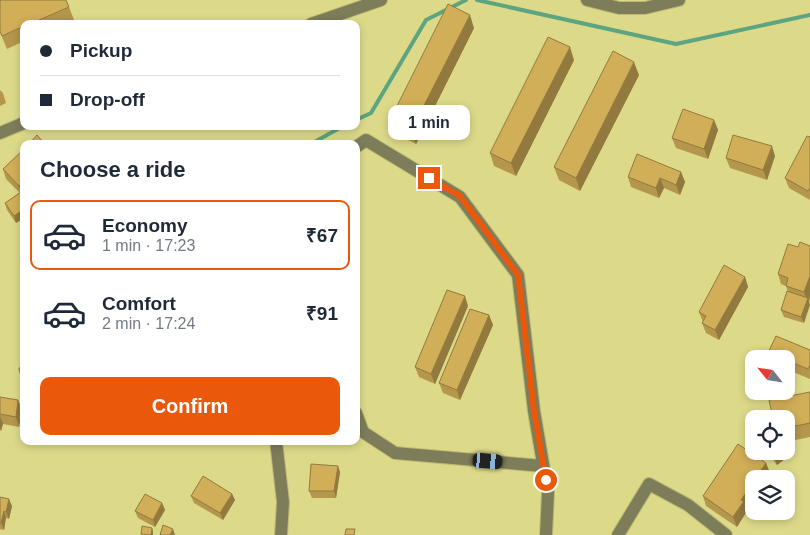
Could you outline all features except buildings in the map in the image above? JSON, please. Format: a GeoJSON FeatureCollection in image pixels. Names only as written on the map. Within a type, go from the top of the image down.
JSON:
{"type":"FeatureCollection","features":[{"type":"Feature","properties":{"kind":"street"},"geometry":{"type":"LineString","coordinates":[[322,20],[381,0]]}},
{"type":"Feature","properties":{"kind":"street"},"geometry":{"type":"LineString","coordinates":[[587,0],[619,8],[645,8],[680,0]]}},
{"type":"Feature","properties":{"kind":"street"},"geometry":{"type":"LineString","coordinates":[[0,133],[20,125]]}},
{"type":"Feature","properties":{"kind":"street"},"geometry":{"type":"LineString","coordinates":[[360,144],[366,140],[460,196],[518,275],[534,411],[548,493],[546,535]]}},
{"type":"Feature","properties":{"kind":"street"},"geometry":{"type":"LineString","coordinates":[[360,424],[363,432],[395,452],[543,466]]}},
{"type":"Feature","properties":{"kind":"street"},"geometry":{"type":"LineString","coordinates":[[276,445],[283,502],[280,535]]}},
{"type":"Feature","properties":{"kind":"street"},"geometry":{"type":"LineString","coordinates":[[618,535],[649,484],[688,505],[726,535]]}},
{"type":"Feature","properties":{"kind":"waterway"},"geometry":{"type":"LineString","coordinates":[[360,118],[371,113],[426,20],[466,0]]}},
{"type":"Feature","properties":{"kind":"waterway"},"geometry":{"type":"LineString","coordinates":[[477,0],[676,44],[810,15]]}},
{"type":"Feature","properties":{"kind":"waterway"},"geometry":{"type":"LineString","coordinates":[[318,140],[336,130]]}},
{"type":"Feature","properties":{"kind":"route"},"geometry":{"type":"LineString","coordinates":[[429,178],[460,196],[518,275],[534,411],[546,480]]}}]}
